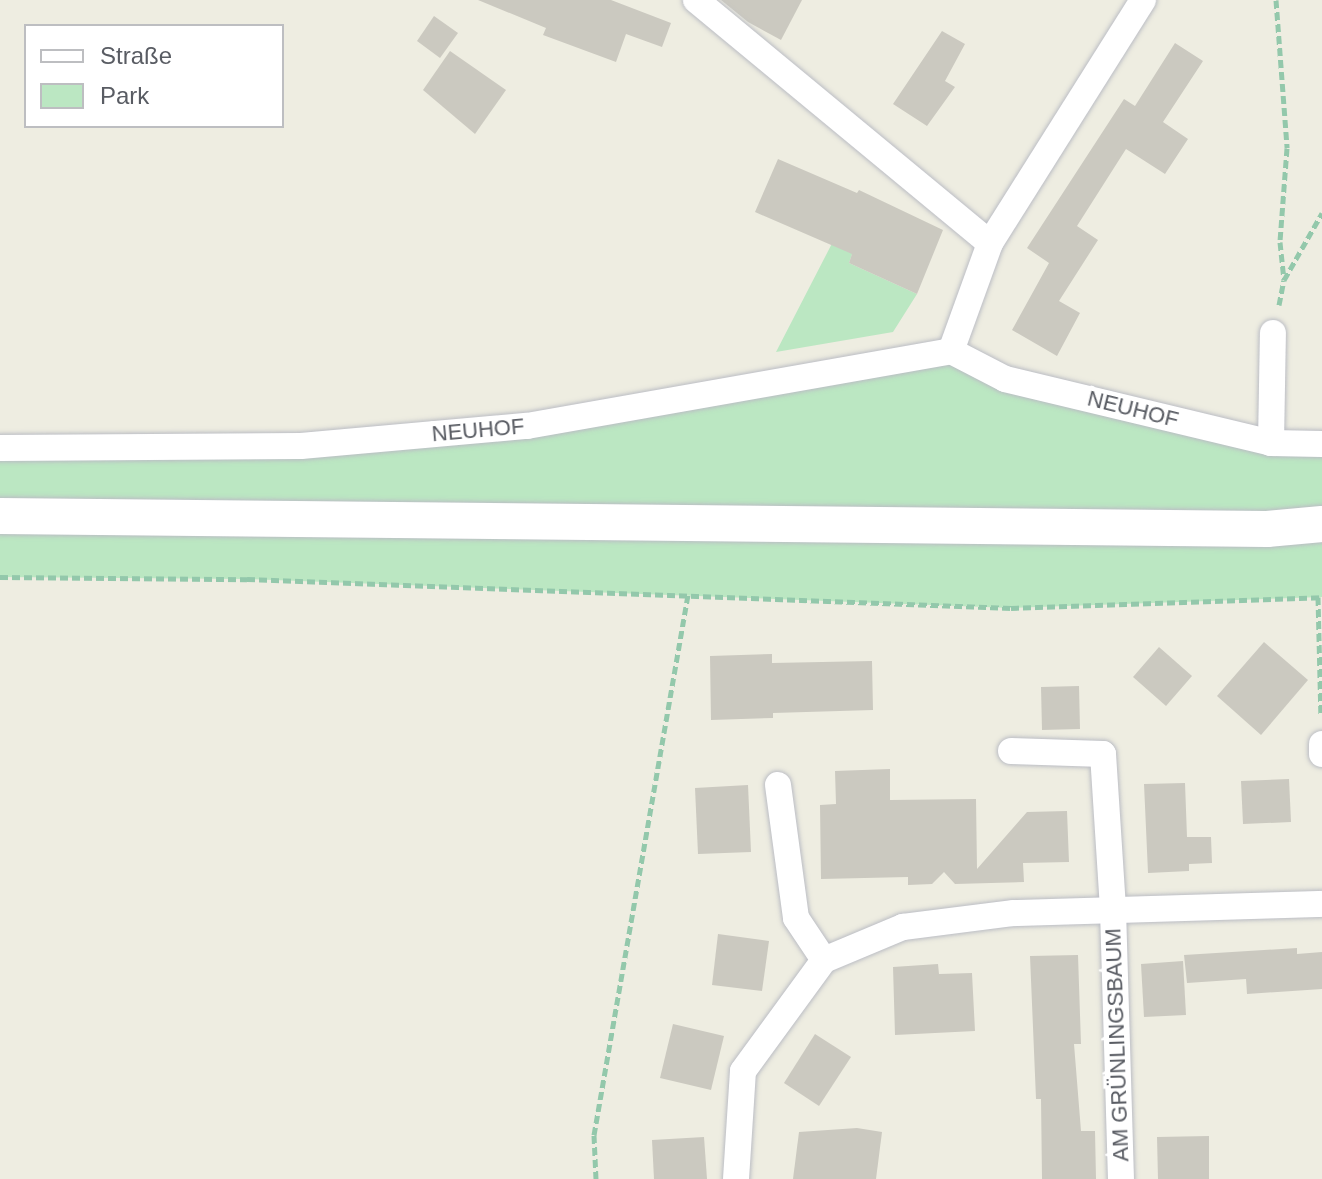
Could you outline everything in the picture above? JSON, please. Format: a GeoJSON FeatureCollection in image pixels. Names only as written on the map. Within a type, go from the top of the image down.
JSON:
{"type":"FeatureCollection","features":[{"type":"Feature","properties":{"kind":"main road"},"geometry":{"type":"LineString","coordinates":[[0,516],[1267,529],[1322,524]]}},
{"type":"Feature","properties":{"kind":"street"},"geometry":{"type":"LineString","coordinates":[[696,0],[990,243]]}},
{"type":"Feature","properties":{"kind":"street"},"geometry":{"type":"LineString","coordinates":[[951,351],[990,243],[1143,0]]}},
{"type":"Feature","properties":{"kind":"street"},"geometry":{"type":"LineString","coordinates":[[1271,443],[1273,333]]}},
{"type":"Feature","properties":{"kind":"street","name":"NEUHOF"},"geometry":{"type":"LineString","coordinates":[[0,448],[301,446],[527,426],[951,351],[1005,379],[1271,443],[1322,444]]}},
{"type":"Feature","properties":{"kind":"street"},"geometry":{"type":"LineString","coordinates":[[1322,744],[1322,754]]}},
{"type":"Feature","properties":{"kind":"street","name":"AM GRÜNLINGSBAUM"},"geometry":{"type":"LineString","coordinates":[[1011,751],[1103,754],[1113,910],[1121,1179]]}},
{"type":"Feature","properties":{"kind":"street"},"geometry":{"type":"LineString","coordinates":[[736,1179],[743,1071],[824,960],[796,918],[778,785]]}},
{"type":"Feature","properties":{"kind":"street","name":"AM GRÜNLINGSBAUM"},"geometry":{"type":"LineString","coordinates":[[824,960],[903,927],[1014,913],[1322,904]]}},
{"type":"Feature","properties":{"kind":"path"},"geometry":{"type":"LineString","coordinates":[[1273,333],[1284,280],[1280,242],[1287,148],[1276,0]]}},
{"type":"Feature","properties":{"kind":"path"},"geometry":{"type":"LineString","coordinates":[[1284,280],[1322,213]]}},
{"type":"Feature","properties":{"kind":"path"},"geometry":{"type":"LineString","coordinates":[[0,577],[247,579],[1011,608],[1320,597],[1322,744]]}},
{"type":"Feature","properties":{"kind":"path"},"geometry":{"type":"LineString","coordinates":[[596,1179],[594,1135],[688,595]]}},
{"type":"Feature","properties":{"kind":"green space"},"geometry":{"type":"Polygon","coordinates":[[[841,226],[859,234],[849,263],[917,294],[893,332],[776,352],[841,226]]]}},
{"type":"Feature","properties":{"kind":"green space"},"geometry":{"type":"Polygon","coordinates":[[[951,351],[1005,379],[1322,444],[1322,597],[1011,608],[247,579],[0,577],[0,445],[301,446],[951,351]]]}},
{"type":"Feature","properties":{"kind":"building"},"geometry":{"type":"Polygon","coordinates":[[[478,0],[611,0],[671,23],[662,47],[626,34],[616,62],[543,35],[546,28],[478,0]]]}},
{"type":"Feature","properties":{"kind":"building"},"geometry":{"type":"Polygon","coordinates":[[[721,0],[802,0],[781,40],[748,22],[721,0]]]}},
{"type":"Feature","properties":{"kind":"building"},"geometry":{"type":"Polygon","coordinates":[[[434,16],[458,33],[440,58],[417,41],[434,16]]]}},
{"type":"Feature","properties":{"kind":"building"},"geometry":{"type":"Polygon","coordinates":[[[942,31],[965,44],[945,81],[955,87],[927,126],[893,104],[942,31]]]}},
{"type":"Feature","properties":{"kind":"building"},"geometry":{"type":"Polygon","coordinates":[[[1175,43],[1203,61],[1163,122],[1188,139],[1165,174],[1126,149],[1077,226],[1098,240],[1059,301],[1080,313],[1057,356],[1012,330],[1049,263],[1027,248],[1124,99],[1135,106],[1175,43]]]}},
{"type":"Feature","properties":{"kind":"building"},"geometry":{"type":"Polygon","coordinates":[[[450,51],[506,90],[475,134],[423,90],[450,51]]]}},
{"type":"Feature","properties":{"kind":"building"},"geometry":{"type":"Polygon","coordinates":[[[778,159],[857,193],[859,190],[943,230],[917,294],[849,263],[852,254],[755,212],[778,159]]]}},
{"type":"Feature","properties":{"kind":"building"},"geometry":{"type":"Polygon","coordinates":[[[1264,642],[1308,680],[1261,735],[1217,696],[1264,642]]]}},
{"type":"Feature","properties":{"kind":"building"},"geometry":{"type":"Polygon","coordinates":[[[1159,647],[1192,676],[1166,706],[1133,677],[1159,647]]]}},
{"type":"Feature","properties":{"kind":"building"},"geometry":{"type":"Polygon","coordinates":[[[772,654],[772,663],[872,661],[873,710],[773,713],[773,718],[711,720],[710,656],[772,654]]]}},
{"type":"Feature","properties":{"kind":"building"},"geometry":{"type":"Polygon","coordinates":[[[1079,686],[1080,729],[1042,730],[1041,687],[1079,686]]]}},
{"type":"Feature","properties":{"kind":"building"},"geometry":{"type":"Polygon","coordinates":[[[890,769],[890,800],[976,799],[977,869],[1027,812],[1067,811],[1069,862],[1023,863],[1024,882],[955,884],[944,872],[932,884],[908,885],[908,877],[821,879],[820,805],[836,804],[835,771],[890,769]]]}},
{"type":"Feature","properties":{"kind":"building"},"geometry":{"type":"Polygon","coordinates":[[[1289,779],[1291,822],[1243,824],[1241,781],[1289,779]]]}},
{"type":"Feature","properties":{"kind":"building"},"geometry":{"type":"Polygon","coordinates":[[[1185,783],[1187,837],[1211,837],[1212,863],[1189,864],[1189,871],[1148,873],[1144,784],[1185,783]]]}},
{"type":"Feature","properties":{"kind":"building"},"geometry":{"type":"Polygon","coordinates":[[[748,785],[751,852],[698,854],[695,788],[748,785]]]}},
{"type":"Feature","properties":{"kind":"building"},"geometry":{"type":"Polygon","coordinates":[[[718,934],[769,941],[762,991],[712,985],[718,934]]]}},
{"type":"Feature","properties":{"kind":"building"},"geometry":{"type":"Polygon","coordinates":[[[1297,948],[1297,954],[1322,952],[1322,989],[1247,994],[1246,979],[1187,983],[1184,955],[1297,948]]]}},
{"type":"Feature","properties":{"kind":"building"},"geometry":{"type":"Polygon","coordinates":[[[1078,955],[1081,1044],[1074,1044],[1081,1131],[1095,1131],[1096,1179],[1042,1179],[1041,1099],[1036,1099],[1030,956],[1078,955]]]}},
{"type":"Feature","properties":{"kind":"building"},"geometry":{"type":"Polygon","coordinates":[[[1183,961],[1186,1015],[1144,1017],[1141,964],[1183,961]]]}},
{"type":"Feature","properties":{"kind":"building"},"geometry":{"type":"Polygon","coordinates":[[[938,964],[939,974],[972,973],[975,1031],[895,1035],[893,967],[938,964]]]}},
{"type":"Feature","properties":{"kind":"building"},"geometry":{"type":"Polygon","coordinates":[[[673,1024],[724,1036],[711,1090],[660,1078],[673,1024]]]}},
{"type":"Feature","properties":{"kind":"building"},"geometry":{"type":"Polygon","coordinates":[[[815,1034],[851,1057],[819,1106],[784,1083],[815,1034]]]}},
{"type":"Feature","properties":{"kind":"building"},"geometry":{"type":"Polygon","coordinates":[[[857,1128],[882,1132],[876,1179],[793,1179],[799,1132],[857,1128]]]}},
{"type":"Feature","properties":{"kind":"building"},"geometry":{"type":"Polygon","coordinates":[[[1209,1136],[1209,1179],[1158,1179],[1157,1137],[1209,1136]]]}},
{"type":"Feature","properties":{"kind":"building"},"geometry":{"type":"Polygon","coordinates":[[[704,1137],[707,1179],[654,1179],[652,1140],[704,1137]]]}}]}
